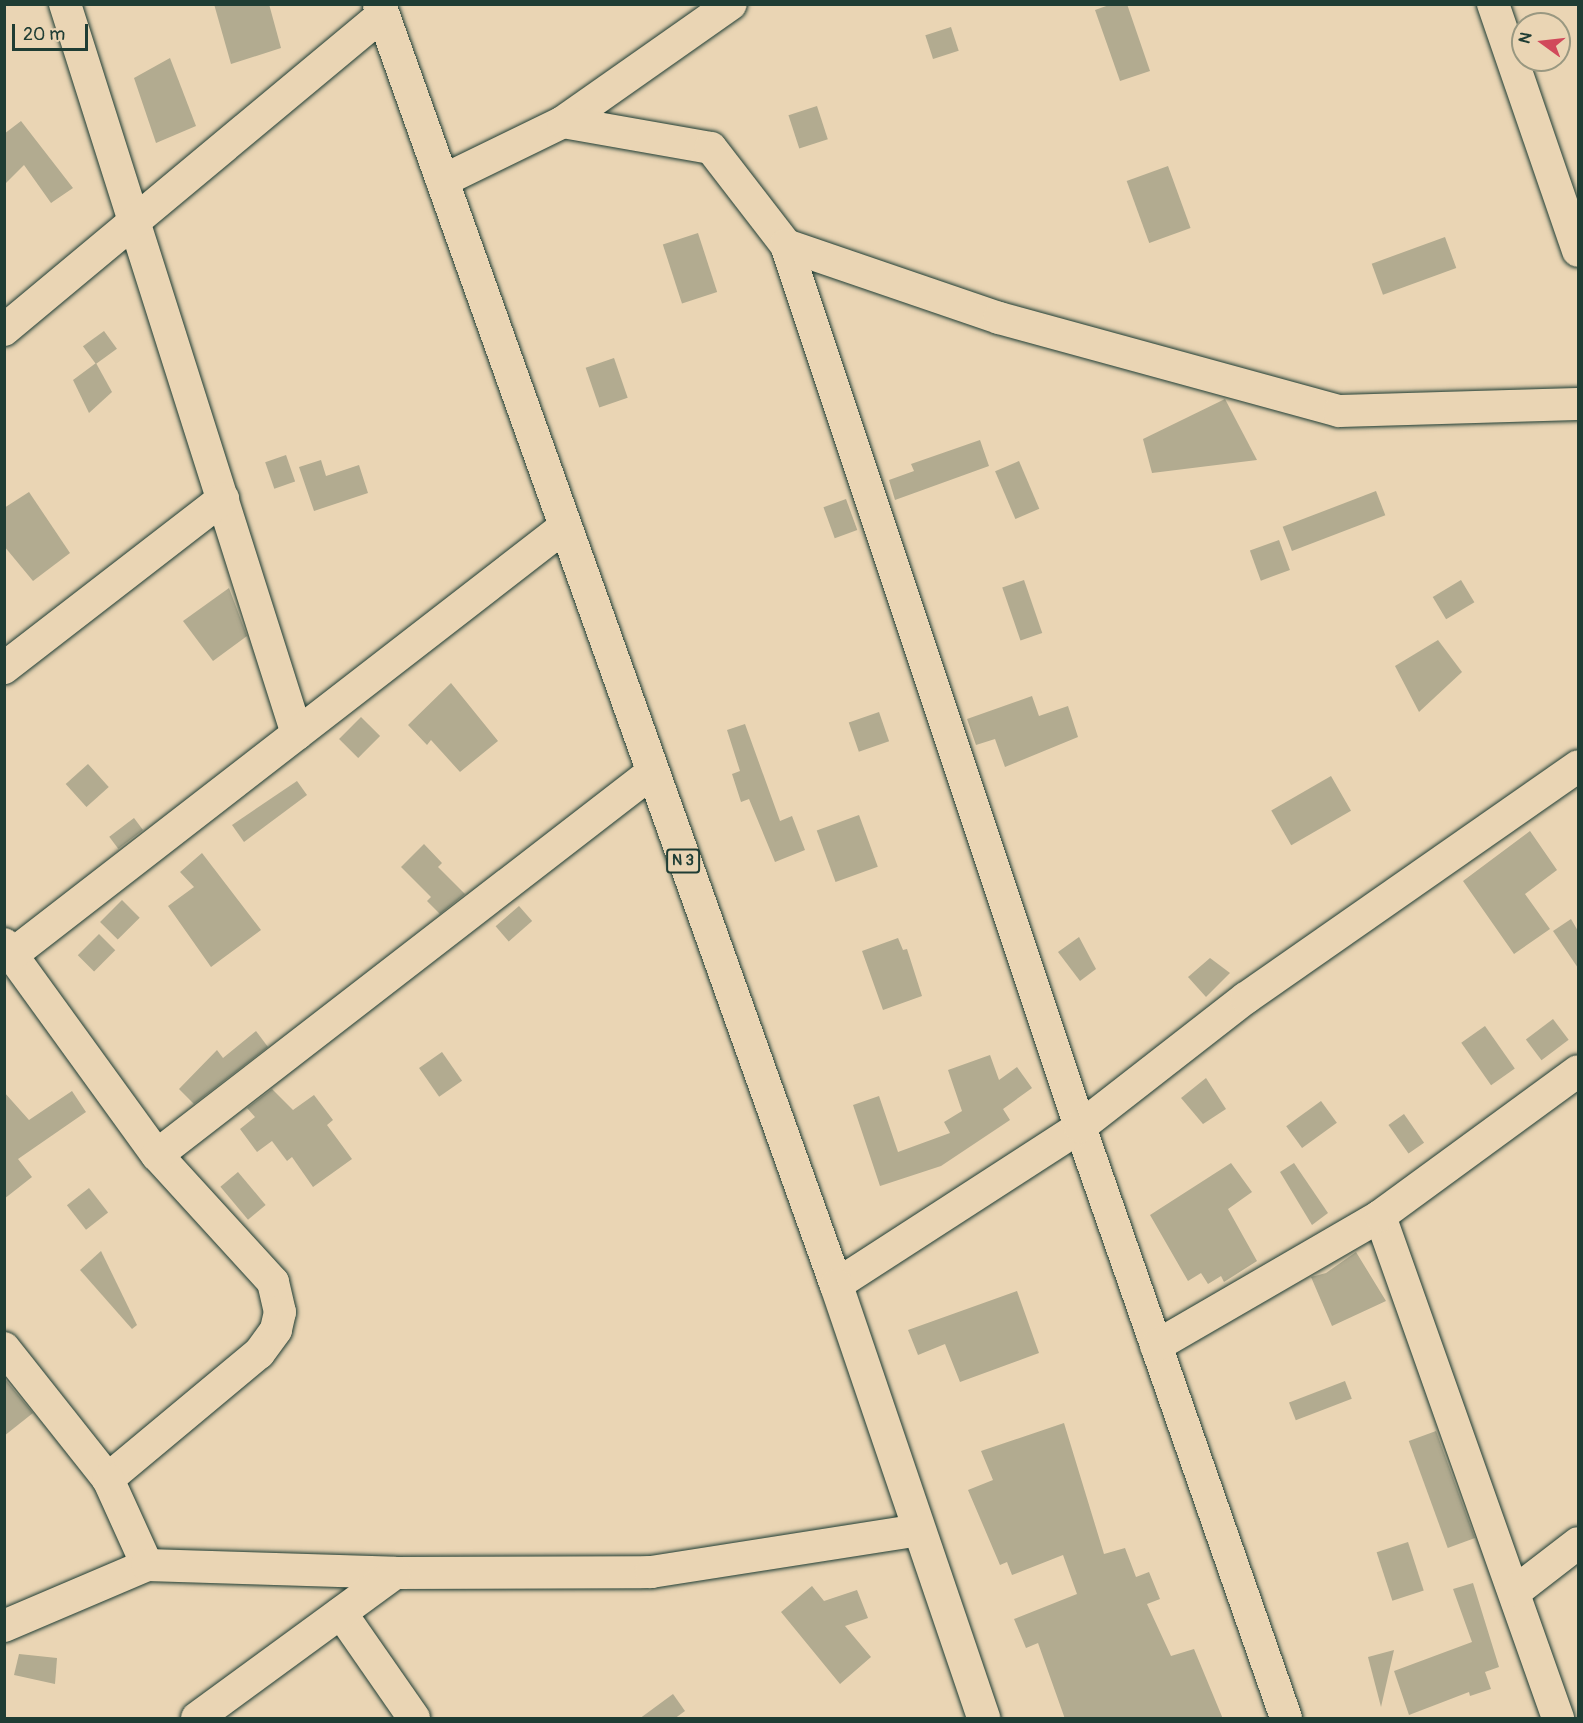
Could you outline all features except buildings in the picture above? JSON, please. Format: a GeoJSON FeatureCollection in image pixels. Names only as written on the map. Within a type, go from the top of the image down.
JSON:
{"type":"FeatureCollection","features":[{"type":"Feature","properties":{"kind":"main road","name":"N 3"},"geometry":{"type":"LineString","coordinates":[[381,9],[651,773],[836,1285],[983,1719]]}},
{"type":"Feature","properties":{"kind":"street"},"geometry":{"type":"LineString","coordinates":[[65,4],[297,734]]}},
{"type":"Feature","properties":{"kind":"street"},"geometry":{"type":"LineString","coordinates":[[442,181],[563,122],[731,4]]}},
{"type":"Feature","properties":{"kind":"street"},"geometry":{"type":"LineString","coordinates":[[1493,4],[1578,251]]}},
{"type":"Feature","properties":{"kind":"street"},"geometry":{"type":"LineString","coordinates":[[4,330],[135,221],[381,9]]}},
{"type":"Feature","properties":{"kind":"street"},"geometry":{"type":"LineString","coordinates":[[563,122],[711,148],[786,245],[1080,1127],[1286,1719]]}},
{"type":"Feature","properties":{"kind":"street"},"geometry":{"type":"LineString","coordinates":[[786,245],[999,318],[1339,411],[1578,404]]}},
{"type":"Feature","properties":{"kind":"street"},"geometry":{"type":"LineString","coordinates":[[4,668],[223,499]]}},
{"type":"Feature","properties":{"kind":"street"},"geometry":{"type":"LineString","coordinates":[[108,1479],[259,1353],[276,1330],[280,1312],[273,1282],[157,1155],[9,949],[297,734],[564,527]]}},
{"type":"Feature","properties":{"kind":"street"},"geometry":{"type":"LineString","coordinates":[[836,1285],[1080,1127],[1246,998],[1578,766]]}},
{"type":"Feature","properties":{"kind":"street"},"geometry":{"type":"LineString","coordinates":[[157,1155],[651,773]]}},
{"type":"Feature","properties":{"kind":"street"},"geometry":{"type":"LineString","coordinates":[[1156,1346],[1380,1216],[1578,1071]]}},
{"type":"Feature","properties":{"kind":"street"},"geometry":{"type":"LineString","coordinates":[[1380,1216],[1516,1591],[1558,1719]]}},
{"type":"Feature","properties":{"kind":"street"},"geometry":{"type":"LineString","coordinates":[[4,1348],[108,1479],[147,1565]]}},
{"type":"Feature","properties":{"kind":"street"},"geometry":{"type":"LineString","coordinates":[[4,1626],[147,1565],[395,1573],[651,1572],[919,1530]]}},
{"type":"Feature","properties":{"kind":"street"},"geometry":{"type":"LineString","coordinates":[[1516,1591],[1578,1543]]}},
{"type":"Feature","properties":{"kind":"street"},"geometry":{"type":"LineString","coordinates":[[197,1719],[395,1573]]}},
{"type":"Feature","properties":{"kind":"street"},"geometry":{"type":"LineString","coordinates":[[341,1612],[414,1719]]}}]}
